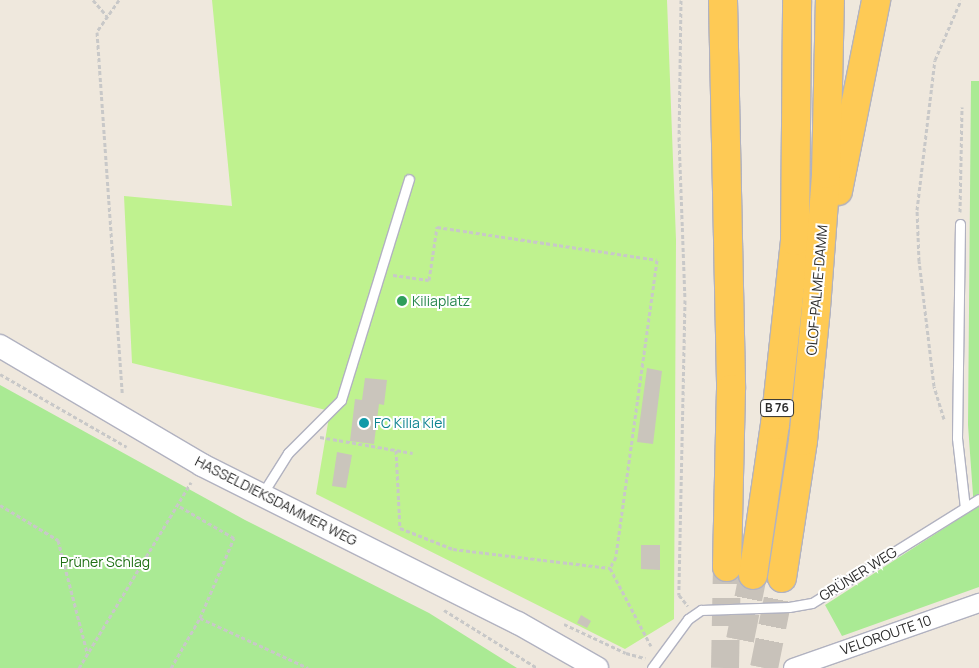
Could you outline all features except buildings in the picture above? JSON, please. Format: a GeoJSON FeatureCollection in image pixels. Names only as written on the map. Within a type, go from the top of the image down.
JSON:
{"type":"FeatureCollection","features":[{"type":"Feature","properties":{"kind":"highway"},"geometry":{"type":"LineString","coordinates":[[722,0],[731,389],[727,567]]}},
{"type":"Feature","properties":{"kind":"highway","name":"OLOF-PALME-DAMM"},"geometry":{"type":"LineString","coordinates":[[753,575],[775,425],[796,241],[797,0]]}},
{"type":"Feature","properties":{"kind":"highway","name":"OLOF-PALME-DAMM"},"geometry":{"type":"LineString","coordinates":[[782,578],[803,441],[816,308],[826,174],[830,0]]}},
{"type":"Feature","properties":{"kind":"highway"},"geometry":{"type":"LineString","coordinates":[[816,308],[876,0]]}},
{"type":"Feature","properties":{"kind":"street","name":"HASSELDIEKSDAMMER WEG"},"geometry":{"type":"LineString","coordinates":[[0,346],[261,496],[558,645],[610,668]]}},
{"type":"Feature","properties":{"kind":"street","name":"VELOROUTE 10"},"geometry":{"type":"LineString","coordinates":[[793,668],[979,603]]}},
{"type":"Feature","properties":{"kind":"street","name":"HASSELDIEKSDAMMER WEG"},"geometry":{"type":"LineString","coordinates":[[558,645],[597,668]]}},
{"type":"Feature","properties":{"kind":"lane"},"geometry":{"type":"LineString","coordinates":[[261,496],[279,465],[306,434],[341,400],[409,178]]}},
{"type":"Feature","properties":{"kind":"lane"},"geometry":{"type":"LineString","coordinates":[[960,224],[957,438],[965,508]]}},
{"type":"Feature","properties":{"kind":"lane","name":"GRÜNER WEG"},"geometry":{"type":"LineString","coordinates":[[695,613],[706,608],[789,607],[812,603],[979,499]]}},
{"type":"Feature","properties":{"kind":"lane"},"geometry":{"type":"LineString","coordinates":[[652,668],[695,613]]}},
{"type":"Feature","properties":{"kind":"path"},"geometry":{"type":"LineString","coordinates":[[93,0],[107,16]]}},
{"type":"Feature","properties":{"kind":"path"},"geometry":{"type":"LineString","coordinates":[[119,0],[96,32],[121,382]]}},
{"type":"Feature","properties":{"kind":"path"},"geometry":{"type":"LineString","coordinates":[[681,0],[679,137],[685,300],[679,595],[695,613]]}},
{"type":"Feature","properties":{"kind":"path"},"geometry":{"type":"LineString","coordinates":[[957,438],[941,414],[934,386],[919,261],[917,210],[935,60],[961,0]]}},
{"type":"Feature","properties":{"kind":"path"},"geometry":{"type":"LineString","coordinates":[[960,224],[962,107]]}},
{"type":"Feature","properties":{"kind":"path"},"geometry":{"type":"LineString","coordinates":[[379,273],[429,280],[437,227],[657,260],[616,557],[610,568]]}},
{"type":"Feature","properties":{"kind":"path"},"geometry":{"type":"LineString","coordinates":[[0,374],[134,451]]}},
{"type":"Feature","properties":{"kind":"path"},"geometry":{"type":"LineString","coordinates":[[306,434],[413,453]]}},
{"type":"Feature","properties":{"kind":"path"},"geometry":{"type":"LineString","coordinates":[[396,450],[400,528],[453,548],[610,568]]}},
{"type":"Feature","properties":{"kind":"path"},"geometry":{"type":"LineString","coordinates":[[79,668],[191,482],[183,478]]}},
{"type":"Feature","properties":{"kind":"path"},"geometry":{"type":"LineString","coordinates":[[0,505],[58,540],[88,653]]}},
{"type":"Feature","properties":{"kind":"path"},"geometry":{"type":"LineString","coordinates":[[171,668],[200,618],[234,538],[178,505]]}},
{"type":"Feature","properties":{"kind":"path"},"geometry":{"type":"LineString","coordinates":[[610,568],[644,636],[660,656]]}},
{"type":"Feature","properties":{"kind":"path"},"geometry":{"type":"LineString","coordinates":[[200,618],[308,668]]}},
{"type":"Feature","properties":{"kind":"path"},"geometry":{"type":"LineString","coordinates":[[460,621],[537,668]]}},
{"type":"Feature","properties":{"kind":"green space","name":"Kiliaplatz"},"geometry":{"type":"Polygon","coordinates":[[[212,0],[667,0],[676,240],[674,619],[625,649],[316,494],[330,411],[132,363],[124,196],[232,206],[212,0]]]}},
{"type":"Feature","properties":{"kind":"green space"},"geometry":{"type":"Polygon","coordinates":[[[971,81],[979,81],[979,587],[842,636],[825,605],[974,509],[968,425],[971,81]]]}},
{"type":"Feature","properties":{"kind":"green space","name":"Prüner Schlag"},"geometry":{"type":"Polygon","coordinates":[[[0,385],[245,520],[429,613],[517,668],[0,668],[0,385]]]}},
{"type":"Feature","properties":{"kind":"tunnel"},"geometry":{"type":"LineString","coordinates":[[725,668],[727,567]]}},
{"type":"Feature","properties":{"kind":"tunnel"},"geometry":{"type":"LineString","coordinates":[[740,640],[753,575]]}},
{"type":"Feature","properties":{"kind":"tunnel"},"geometry":{"type":"LineString","coordinates":[[764,668],[782,578]]}},
{"type":"Feature","properties":{"kind":"place","name":"Kiliaplatz"},"geometry":{"type":"Point","coordinates":[402,301]}},
{"type":"Feature","properties":{"kind":"place","name":"FC Kilia Kiel"},"geometry":{"type":"Point","coordinates":[364,423]}}]}
